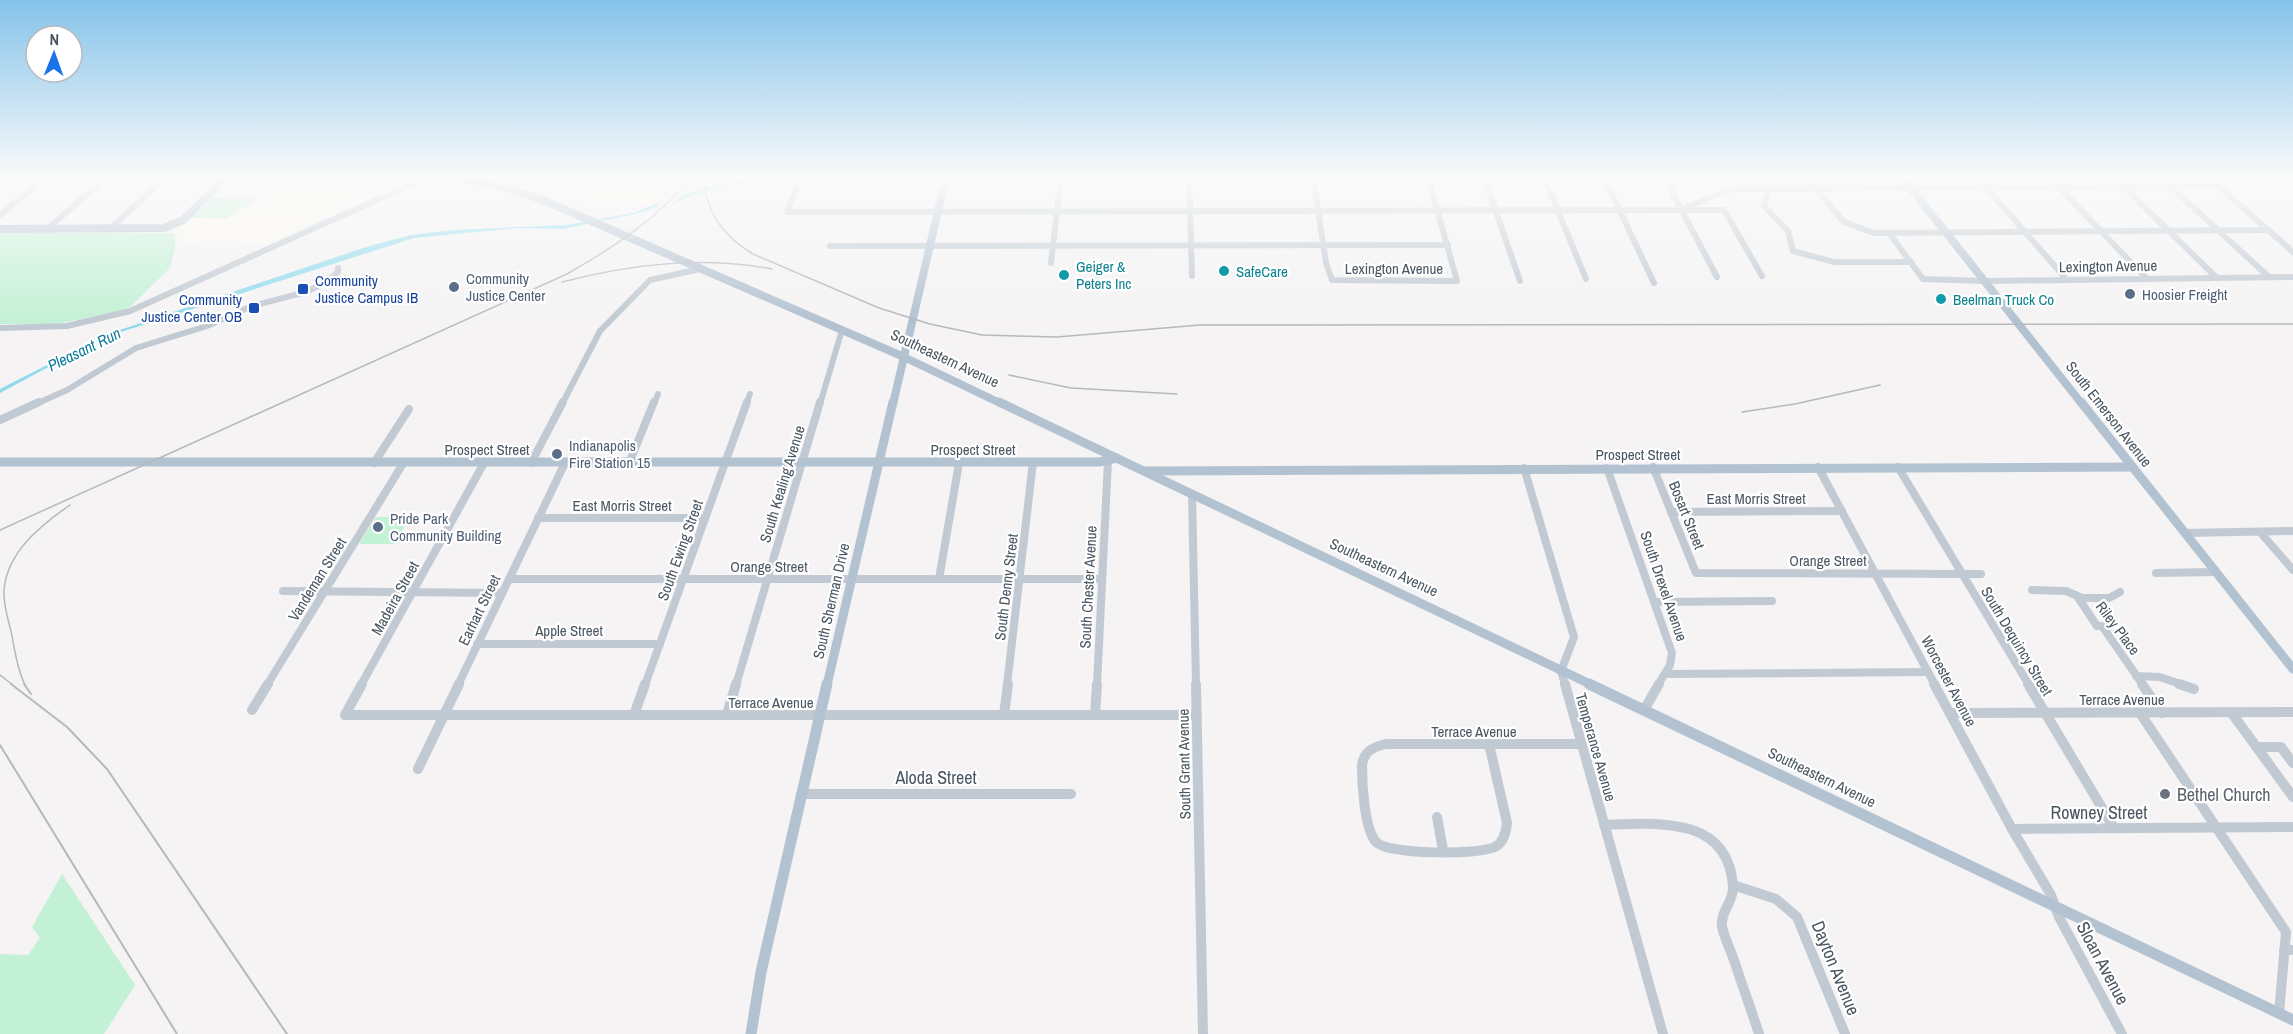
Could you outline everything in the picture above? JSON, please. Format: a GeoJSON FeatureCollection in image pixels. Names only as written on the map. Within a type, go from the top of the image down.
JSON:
{"type":"FeatureCollection","features":[{"type":"Feature","properties":{"kind":"main road"},"geometry":{"type":"LineString","coordinates":[[0,229],[110,230],[156,229],[173,225]]}},
{"type":"Feature","properties":{"kind":"main road","name":"Southeastern Avenue"},"geometry":{"type":"LineString","coordinates":[[602,225],[904,357],[1112,460],[1143,471],[1192,494],[2293,1020]]}},
{"type":"Feature","properties":{"kind":"main road","name":"South Sherman Drive"},"geometry":{"type":"LineString","coordinates":[[751,1034],[761,972],[801,794],[935,225]]}},
{"type":"Feature","properties":{"kind":"main road","name":"South Emerson Avenue"},"geometry":{"type":"LineString","coordinates":[[1941,225],[2293,669]]}},
{"type":"Feature","properties":{"kind":"main road","name":"Prospect Street"},"geometry":{"type":"LineString","coordinates":[[0,462],[880,463],[1112,460]]}},
{"type":"Feature","properties":{"kind":"main road","name":"Prospect Street"},"geometry":{"type":"LineString","coordinates":[[1143,471],[2132,466]]}},
{"type":"Feature","properties":{"kind":"street"},"geometry":{"type":"LineString","coordinates":[[47,230],[52,225]]}},
{"type":"Feature","properties":{"kind":"street"},"geometry":{"type":"LineString","coordinates":[[110,230],[115,225]]}},
{"type":"Feature","properties":{"kind":"street"},"geometry":{"type":"LineString","coordinates":[[0,328],[62,327],[93,322],[130,311],[321,225]]}},
{"type":"Feature","properties":{"kind":"street"},"geometry":{"type":"LineString","coordinates":[[1051,263],[1055,225]]}},
{"type":"Feature","properties":{"kind":"street"},"geometry":{"type":"LineString","coordinates":[[1190,225],[1192,276]]}},
{"type":"Feature","properties":{"kind":"street"},"geometry":{"type":"LineString","coordinates":[[1320,225],[1323,245]]}},
{"type":"Feature","properties":{"kind":"street"},"geometry":{"type":"LineString","coordinates":[[830,246],[1448,246],[1442,225]]}},
{"type":"Feature","properties":{"kind":"street"},"geometry":{"type":"LineString","coordinates":[[1501,225],[1520,281]]}},
{"type":"Feature","properties":{"kind":"street"},"geometry":{"type":"LineString","coordinates":[[1564,225],[1586,279]]}},
{"type":"Feature","properties":{"kind":"street"},"geometry":{"type":"LineString","coordinates":[[1627,225],[1654,283]]}},
{"type":"Feature","properties":{"kind":"street"},"geometry":{"type":"LineString","coordinates":[[1689,225],[1717,277]]}},
{"type":"Feature","properties":{"kind":"street"},"geometry":{"type":"LineString","coordinates":[[1733,225],[1762,276]]}},
{"type":"Feature","properties":{"kind":"street"},"geometry":{"type":"LineString","coordinates":[[1782,225],[1788,231],[1792,250],[1834,262],[1911,262]]}},
{"type":"Feature","properties":{"kind":"street"},"geometry":{"type":"LineString","coordinates":[[1850,225],[1870,232],[1889,233],[2268,230]]}},
{"type":"Feature","properties":{"kind":"street"},"geometry":{"type":"LineString","coordinates":[[2019,225],[2067,280]]}},
{"type":"Feature","properties":{"kind":"street"},"geometry":{"type":"LineString","coordinates":[[2096,225],[2147,279]]}},
{"type":"Feature","properties":{"kind":"street"},"geometry":{"type":"LineString","coordinates":[[2163,225],[2217,278]]}},
{"type":"Feature","properties":{"kind":"street"},"geometry":{"type":"LineString","coordinates":[[2213,225],[2269,277]]}},
{"type":"Feature","properties":{"kind":"street"},"geometry":{"type":"LineString","coordinates":[[2263,225],[2293,252]]}},
{"type":"Feature","properties":{"kind":"street"},"geometry":{"type":"LineString","coordinates":[[1889,233],[1911,262]]}},
{"type":"Feature","properties":{"kind":"street","name":"Lexington Avenue"},"geometry":{"type":"LineString","coordinates":[[1323,245],[1327,270],[1332,280],[1457,281],[1448,246]]}},
{"type":"Feature","properties":{"kind":"street","name":"Lexington Avenue"},"geometry":{"type":"LineString","coordinates":[[1911,262],[1923,279],[1985,281],[2293,277]]}},
{"type":"Feature","properties":{"kind":"street"},"geometry":{"type":"LineString","coordinates":[[0,420],[61,393],[136,348],[207,326],[252,306],[319,287],[338,272],[338,268]]}},
{"type":"Feature","properties":{"kind":"street"},"geometry":{"type":"LineString","coordinates":[[531,462],[600,331],[650,280],[700,269]]}},
{"type":"Feature","properties":{"kind":"street","name":"South Kealing Avenue"},"geometry":{"type":"LineString","coordinates":[[727,715],[842,330]]}},
{"type":"Feature","properties":{"kind":"street"},"geometry":{"type":"LineString","coordinates":[[628,463],[657,394]]}},
{"type":"Feature","properties":{"kind":"street","name":"South Ewing Street"},"geometry":{"type":"LineString","coordinates":[[634,715],[750,394]]}},
{"type":"Feature","properties":{"kind":"street"},"geometry":{"type":"LineString","coordinates":[[374,463],[409,408]]}},
{"type":"Feature","properties":{"kind":"street","name":"South Chester Avenue"},"geometry":{"type":"LineString","coordinates":[[1095,715],[1102,579],[1112,460]]}},
{"type":"Feature","properties":{"kind":"street","name":"Vandeman Street"},"geometry":{"type":"LineString","coordinates":[[252,710],[404,462]]}},
{"type":"Feature","properties":{"kind":"street"},"geometry":{"type":"LineString","coordinates":[[939,579],[959,462]]}},
{"type":"Feature","properties":{"kind":"street","name":"South Denny Street"},"geometry":{"type":"LineString","coordinates":[[1004,715],[1022,580],[1033,462]]}},
{"type":"Feature","properties":{"kind":"street","name":"Madeira Street"},"geometry":{"type":"LineString","coordinates":[[345,715],[484,463]]}},
{"type":"Feature","properties":{"kind":"street","name":"Earhart Street"},"geometry":{"type":"LineString","coordinates":[[418,769],[565,463]]}},
{"type":"Feature","properties":{"kind":"street","name":"Bosart Street"},"geometry":{"type":"LineString","coordinates":[[1653,467],[1696,573]]}},
{"type":"Feature","properties":{"kind":"street","name":"Worcester Avenue"},"geometry":{"type":"LineString","coordinates":[[1818,467],[2056,908]]}},
{"type":"Feature","properties":{"kind":"street","name":"South Dequincy Street"},"geometry":{"type":"LineString","coordinates":[[1898,467],[2114,828]]}},
{"type":"Feature","properties":{"kind":"street"},"geometry":{"type":"LineString","coordinates":[[1524,468],[1574,637],[1561,670]]}},
{"type":"Feature","properties":{"kind":"street","name":"South Drexel Avenue"},"geometry":{"type":"LineString","coordinates":[[1607,468],[1672,651],[1672,661],[1644,710]]}},
{"type":"Feature","properties":{"kind":"street","name":"South Grant Avenue"},"geometry":{"type":"LineString","coordinates":[[1192,494],[1203,1034]]}},
{"type":"Feature","properties":{"kind":"street","name":"East Morris Street"},"geometry":{"type":"LineString","coordinates":[[1671,512],[1842,511]]}},
{"type":"Feature","properties":{"kind":"street","name":"East Morris Street"},"geometry":{"type":"LineString","coordinates":[[538,518],[705,518]]}},
{"type":"Feature","properties":{"kind":"street"},"geometry":{"type":"LineString","coordinates":[[2185,533],[2293,531]]}},
{"type":"Feature","properties":{"kind":"street"},"geometry":{"type":"LineString","coordinates":[[2260,532],[2293,570]]}},
{"type":"Feature","properties":{"kind":"street"},"geometry":{"type":"LineString","coordinates":[[2156,573],[2216,572]]}},
{"type":"Feature","properties":{"kind":"street","name":"Orange Street"},"geometry":{"type":"LineString","coordinates":[[1696,573],[1981,574]]}},
{"type":"Feature","properties":{"kind":"street","name":"Orange Street"},"geometry":{"type":"LineString","coordinates":[[509,579],[1102,579]]}},
{"type":"Feature","properties":{"kind":"street","name":"Riley Place"},"geometry":{"type":"LineString","coordinates":[[2032,590],[2066,591],[2077,596],[2106,598],[2120,592]]}},
{"type":"Feature","properties":{"kind":"street"},"geometry":{"type":"LineString","coordinates":[[283,591],[502,593]]}},
{"type":"Feature","properties":{"kind":"street","name":"Riley Place"},"geometry":{"type":"LineString","coordinates":[[2077,596],[2097,626],[2103,626],[2162,713]]}},
{"type":"Feature","properties":{"kind":"street"},"geometry":{"type":"LineString","coordinates":[[1654,602],[1772,601]]}},
{"type":"Feature","properties":{"kind":"street","name":"Apple Street"},"geometry":{"type":"LineString","coordinates":[[477,644],[660,644]]}},
{"type":"Feature","properties":{"kind":"street","name":"Temperance Avenue"},"geometry":{"type":"LineString","coordinates":[[1561,670],[1663,1034]]}},
{"type":"Feature","properties":{"kind":"street"},"geometry":{"type":"LineString","coordinates":[[1665,674],[1928,672]]}},
{"type":"Feature","properties":{"kind":"street","name":"Riley Place"},"geometry":{"type":"LineString","coordinates":[[2136,676],[2160,677],[2189,685]]}},
{"type":"Feature","properties":{"kind":"street"},"geometry":{"type":"LineString","coordinates":[[2231,712],[2289,787],[2293,797]]}},
{"type":"Feature","properties":{"kind":"street","name":"Terrace Avenue"},"geometry":{"type":"LineString","coordinates":[[1951,714],[2293,712]]}},
{"type":"Feature","properties":{"kind":"street"},"geometry":{"type":"LineString","coordinates":[[2139,713],[2286,932],[2288,950],[2278,1014]]}},
{"type":"Feature","properties":{"kind":"street","name":"Terrace Avenue"},"geometry":{"type":"LineString","coordinates":[[345,715],[1197,714]]}},
{"type":"Feature","properties":{"kind":"street","name":"Terrace Avenue"},"geometry":{"type":"LineString","coordinates":[[1443,850],[1394,850],[1379,844],[1370,830],[1362,771],[1362,762],[1368,751],[1386,744],[1582,744]]}},
{"type":"Feature","properties":{"kind":"street"},"geometry":{"type":"LineString","coordinates":[[1437,817],[1443,850],[1485,850],[1496,846],[1503,839],[1507,821],[1489,744]]}},
{"type":"Feature","properties":{"kind":"street"},"geometry":{"type":"LineString","coordinates":[[2257,747],[2281,747],[2293,763]]}},
{"type":"Feature","properties":{"kind":"street","name":"Aloda Street"},"geometry":{"type":"LineString","coordinates":[[801,794],[1071,794]]}},
{"type":"Feature","properties":{"kind":"street"},"geometry":{"type":"LineString","coordinates":[[1604,825],[1681,825],[1698,830],[1710,838],[1723,854],[1733,885],[1731,896],[1723,912],[1722,925],[1759,1034]]}},
{"type":"Feature","properties":{"kind":"street","name":"Rowney Street"},"geometry":{"type":"LineString","coordinates":[[2012,829],[2293,827]]}},
{"type":"Feature","properties":{"kind":"street","name":"Dayton Avenue"},"geometry":{"type":"LineString","coordinates":[[1733,885],[1774,897],[1795,914],[1802,926],[1845,1034]]}},
{"type":"Feature","properties":{"kind":"street","name":"Sloan Avenue"},"geometry":{"type":"LineString","coordinates":[[2056,908],[2122,1034]]}},
{"type":"Feature","properties":{"kind":"shaded area"},"geometry":{"type":"Polygon","coordinates":[[[182,225],[307,225],[266,244],[264,242],[208,241],[180,243],[186,234],[176,232],[182,225]]]}},
{"type":"Feature","properties":{"kind":"green space"},"geometry":{"type":"Polygon","coordinates":[[[0,233],[174,233],[175,248],[170,268],[130,307],[56,324],[0,324],[0,233]]]}},
{"type":"Feature","properties":{"kind":"green space"},"geometry":{"type":"Polygon","coordinates":[[[376,517],[410,517],[394,544],[359,544],[376,517]]]}},
{"type":"Feature","properties":{"kind":"green space"},"geometry":{"type":"Polygon","coordinates":[[[62,874],[135,985],[104,1034],[0,1034],[0,954],[28,955],[40,938],[32,927],[62,874]]]}},
{"type":"Feature","properties":{"kind":"water","name":"Pleasant Run"},"geometry":{"type":"Polygon","coordinates":[[[581,225],[563,229],[518,228],[414,238],[121,332],[95,342],[0,393],[0,389],[108,334],[366,247],[411,235],[453,230],[581,225]]]}},
{"type":"Feature","properties":{"kind":"railway"},"geometry":{"type":"LineString","coordinates":[[0,530],[567,274],[641,225]]}},
{"type":"Feature","properties":{"kind":"railway"},"geometry":{"type":"LineString","coordinates":[[721,225],[742,247],[753,254],[879,308],[930,324],[982,335],[1057,337],[1200,325],[2293,324]]}},
{"type":"Feature","properties":{"kind":"railway"},"geometry":{"type":"LineString","coordinates":[[562,282],[614,271],[666,264],[719,263],[772,269]]}},
{"type":"Feature","properties":{"kind":"railway"},"geometry":{"type":"LineString","coordinates":[[1009,375],[1071,388],[1177,394]]}},
{"type":"Feature","properties":{"kind":"railway"},"geometry":{"type":"LineString","coordinates":[[1742,412],[1795,404],[1880,385]]}},
{"type":"Feature","properties":{"kind":"railway"},"geometry":{"type":"LineString","coordinates":[[25,685],[20,673],[5,608],[4,590],[7,576],[27,541],[48,521],[70,505]]}},
{"type":"Feature","properties":{"kind":"railway"},"geometry":{"type":"LineString","coordinates":[[0,675],[13,685]]}},
{"type":"Feature","properties":{"kind":"railway"},"geometry":{"type":"LineString","coordinates":[[11,684],[67,727],[107,769],[287,1034]]}},
{"type":"Feature","properties":{"kind":"railway"},"geometry":{"type":"LineString","coordinates":[[24,684],[31,694]]}},
{"type":"Feature","properties":{"kind":"railway"},"geometry":{"type":"LineString","coordinates":[[0,745],[177,1034]]}},
{"type":"Feature","properties":{"kind":"place","name":"SafeCare"},"geometry":{"type":"Point","coordinates":[1224,271]}},
{"type":"Feature","properties":{"kind":"place","name":"Geiger & Peters Inc"},"geometry":{"type":"Point","coordinates":[1064,275]}},
{"type":"Feature","properties":{"kind":"place","name":"Community Justice Center"},"geometry":{"type":"Point","coordinates":[454,287]}},
{"type":"Feature","properties":{"kind":"place","name":"Community Justice Campus IB"},"geometry":{"type":"Point","coordinates":[303,289]}},
{"type":"Feature","properties":{"kind":"place","name":"Hoosier Freight"},"geometry":{"type":"Point","coordinates":[2130,294]}},
{"type":"Feature","properties":{"kind":"place","name":"Beelman Truck Co"},"geometry":{"type":"Point","coordinates":[1941,299]}},
{"type":"Feature","properties":{"kind":"place","name":"Community Justice Center OB"},"geometry":{"type":"Point","coordinates":[254,308]}},
{"type":"Feature","properties":{"kind":"place","name":"Indianapolis Fire Station 15"},"geometry":{"type":"Point","coordinates":[557,454]}},
{"type":"Feature","properties":{"kind":"place","name":"Pride Park Community Building"},"geometry":{"type":"Point","coordinates":[378,527]}},
{"type":"Feature","properties":{"kind":"place","name":"Bethel Church"},"geometry":{"type":"Point","coordinates":[2165,794]}}]}
